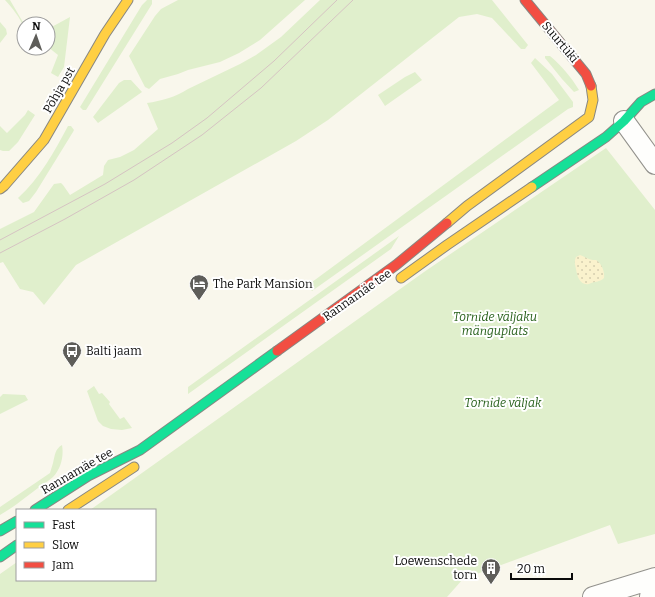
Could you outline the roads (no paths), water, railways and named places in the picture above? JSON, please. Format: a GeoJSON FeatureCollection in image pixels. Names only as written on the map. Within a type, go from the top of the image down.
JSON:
{"type":"FeatureCollection","features":[{"type":"Feature","properties":{"kind":"main road","name":"Põhja pst"},"geometry":{"type":"LineString","coordinates":[[1,185],[44,140],[105,34],[128,0]]}},
{"type":"Feature","properties":{"kind":"main road","name":"Suurtüki"},"geometry":{"type":"LineString","coordinates":[[525,0],[586,74],[592,87]]}},
{"type":"Feature","properties":{"kind":"main road","name":"Rannamäe tee"},"geometry":{"type":"LineString","coordinates":[[37,509],[88,476],[140,450],[396,266],[467,206],[589,117],[594,99],[592,87]]}},
{"type":"Feature","properties":{"kind":"main road","name":"Rannamäe tee"},"geometry":{"type":"LineString","coordinates":[[396,282],[447,245],[606,138],[641,102],[655,94]]}},
{"type":"Feature","properties":{"kind":"main road"},"geometry":{"type":"LineString","coordinates":[[70,509],[144,460]]}},
{"type":"Feature","properties":{"kind":"main road"},"geometry":{"type":"LineString","coordinates":[[0,531],[16,522]]}},
{"type":"Feature","properties":{"kind":"main road"},"geometry":{"type":"LineString","coordinates":[[0,557],[16,547]]}},
{"type":"Feature","properties":{"kind":"street"},"geometry":{"type":"LineString","coordinates":[[624,121],[655,164]]}},
{"type":"Feature","properties":{"kind":"street"},"geometry":{"type":"LineString","coordinates":[[593,597],[652,585]]}},
{"type":"Feature","properties":{"kind":"tram line"},"geometry":{"type":"LineString","coordinates":[[0,240],[105,184],[172,143],[207,118],[274,61],[337,0]]}},
{"type":"Feature","properties":{"kind":"tram line"},"geometry":{"type":"LineString","coordinates":[[0,253],[65,219],[134,180],[202,135],[261,88],[353,0]]}},
{"type":"Feature","properties":{"kind":"place","name":"The Park Mansion"},"geometry":{"type":"Point","coordinates":[199,301]}},
{"type":"Feature","properties":{"kind":"place","name":"Balti jaam"},"geometry":{"type":"Point","coordinates":[72,368]}},
{"type":"Feature","properties":{"kind":"place","name":"Loewenschede torn"},"geometry":{"type":"Point","coordinates":[491,585]}},
{"type":"Feature","properties":{"kind":"park label","name":"Tornide väljaku mänguplats"},"geometry":{"type":"Point","coordinates":[495,324]}},
{"type":"Feature","properties":{"kind":"park label","name":"Tornide väljak"},"geometry":{"type":"Point","coordinates":[503,403]}}]}
